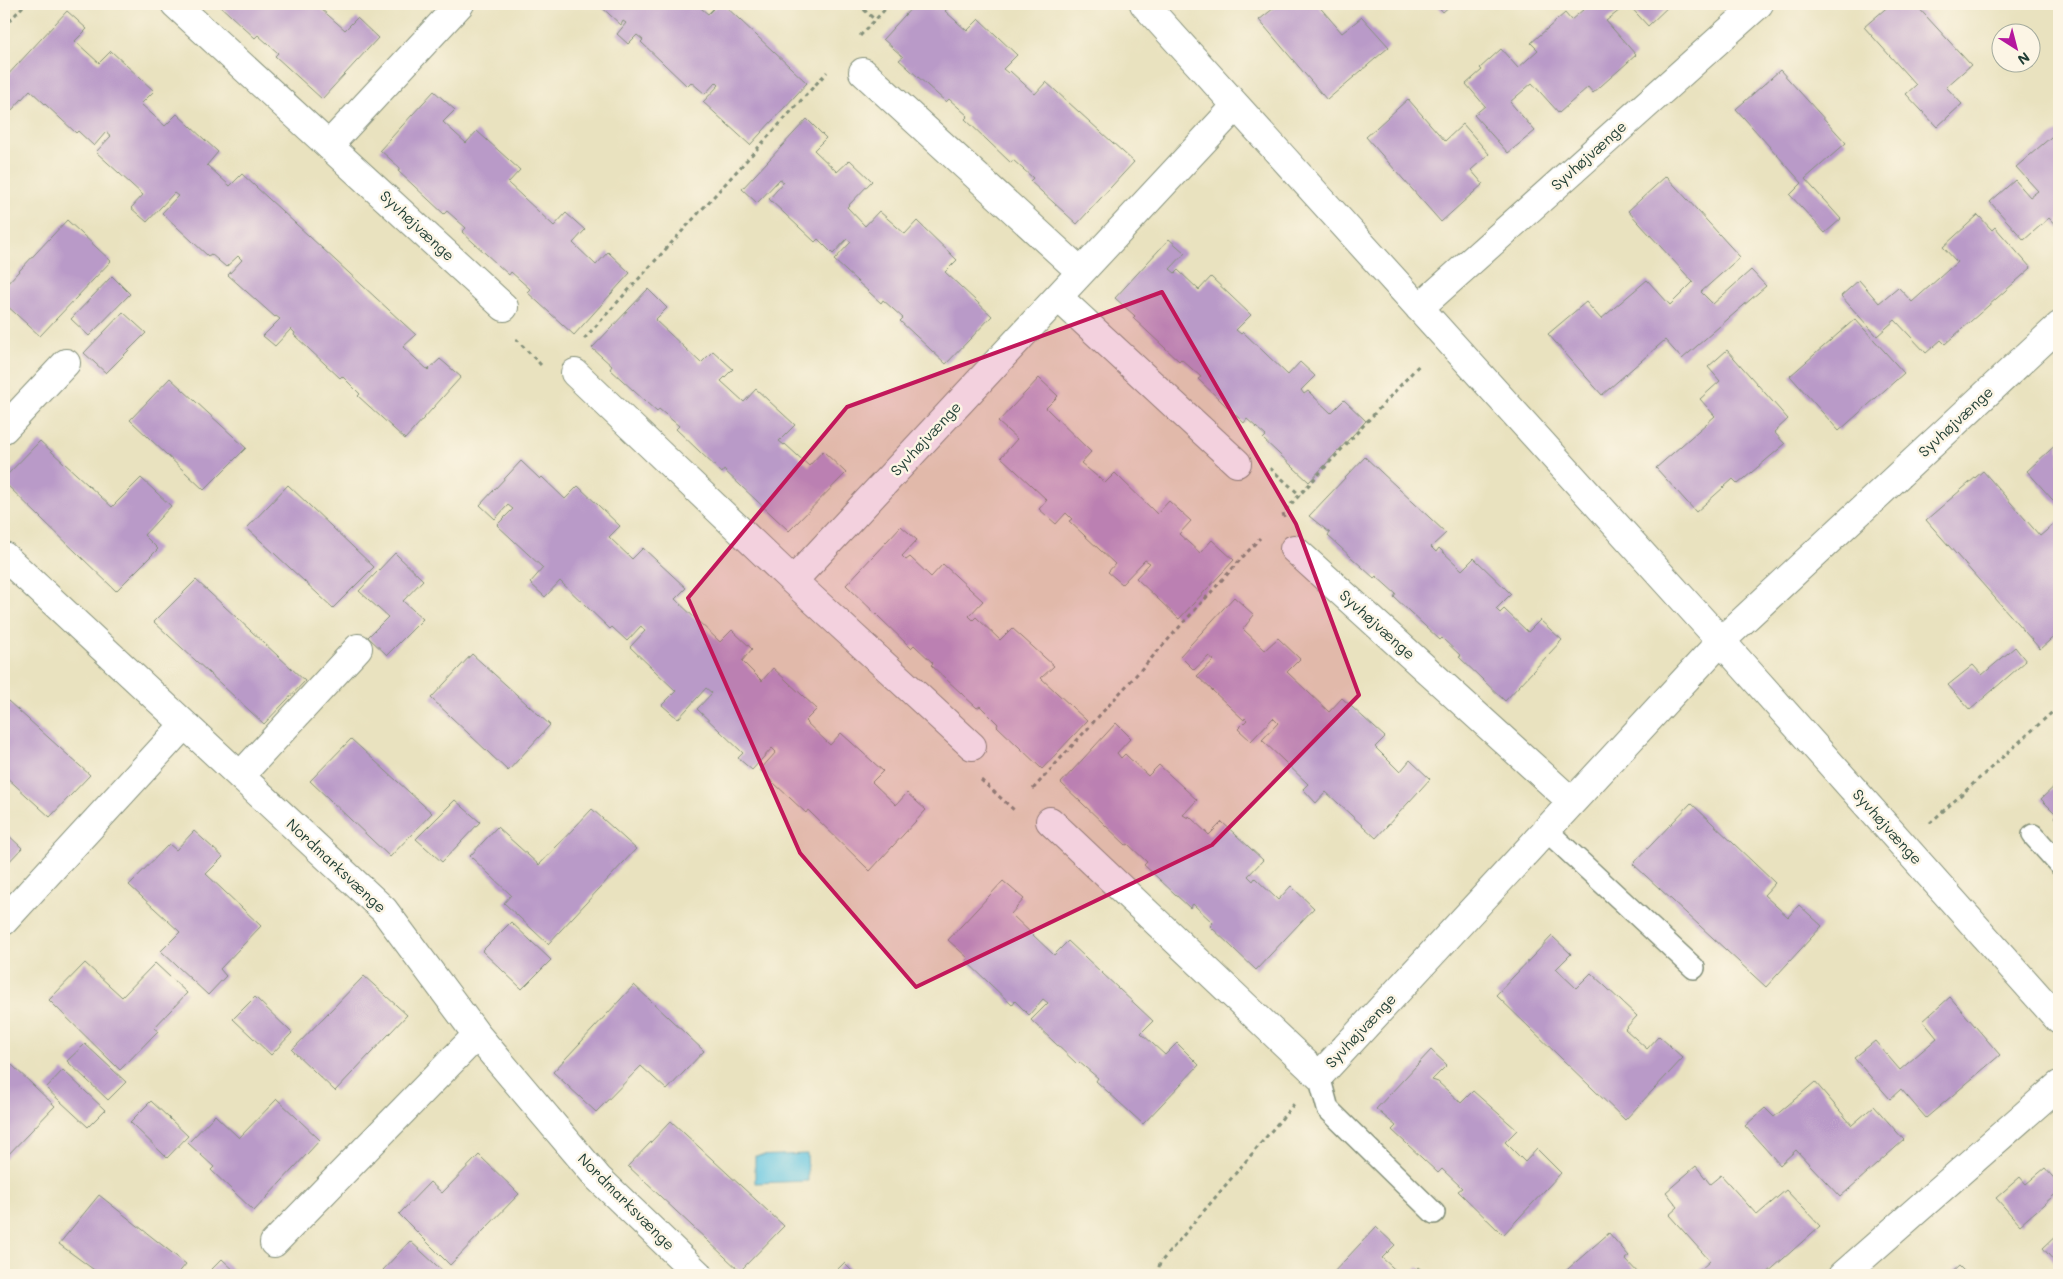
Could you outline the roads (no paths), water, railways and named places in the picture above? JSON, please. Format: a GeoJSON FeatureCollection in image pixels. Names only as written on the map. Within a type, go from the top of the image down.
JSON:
{"type":"FeatureCollection","features":[{"type":"Feature","properties":{"kind":"street","name":"Syvhøjvænge"},"geometry":{"type":"LineString","coordinates":[[175,4],[504,307]]}},
{"type":"Feature","properties":{"kind":"street"},"geometry":{"type":"LineString","coordinates":[[329,145],[460,4]]}},
{"type":"Feature","properties":{"kind":"street","name":"Syvhøjvænge"},"geometry":{"type":"LineString","coordinates":[[1419,308],[1759,4]]}},
{"type":"Feature","properties":{"kind":"street","name":"Syvhøjvænge"},"geometry":{"type":"LineString","coordinates":[[1149,5],[1236,106],[2057,1014]]}},
{"type":"Feature","properties":{"kind":"street"},"geometry":{"type":"LineString","coordinates":[[863,72],[1081,272]]}},
{"type":"Feature","properties":{"kind":"street","name":"Syvhøjvænge"},"geometry":{"type":"LineString","coordinates":[[793,580],[1236,106]]}},
{"type":"Feature","properties":{"kind":"street"},"geometry":{"type":"LineString","coordinates":[[1058,297],[1237,463]]}},
{"type":"Feature","properties":{"kind":"street","name":"Syvhøjvænge"},"geometry":{"type":"LineString","coordinates":[[1050,821],[1319,1076],[1721,641],[2059,326]]}},
{"type":"Feature","properties":{"kind":"street"},"geometry":{"type":"LineString","coordinates":[[4,429],[66,363]]}},
{"type":"Feature","properties":{"kind":"street"},"geometry":{"type":"LineString","coordinates":[[575,374],[972,746]]}},
{"type":"Feature","properties":{"kind":"street","name":"Syvhøjvænge"},"geometry":{"type":"LineString","coordinates":[[1294,549],[1572,802]]}},
{"type":"Feature","properties":{"kind":"street","name":"Nordmarksvænge"},"geometry":{"type":"LineString","coordinates":[[4,556],[384,910],[477,1035],[598,1178],[699,1275]]}},
{"type":"Feature","properties":{"kind":"street"},"geometry":{"type":"LineString","coordinates":[[240,776],[358,648]]}},
{"type":"Feature","properties":{"kind":"street"},"geometry":{"type":"LineString","coordinates":[[4,921],[184,725]]}},
{"type":"Feature","properties":{"kind":"street"},"geometry":{"type":"LineString","coordinates":[[274,1243],[477,1035]]}},
{"type":"Feature","properties":{"kind":"street"},"geometry":{"type":"LineString","coordinates":[[1843,1275],[2059,1085]]}},
{"type":"Feature","properties":{"kind":"lane"},"geometry":{"type":"LineString","coordinates":[[1546,830],[1694,968]]}},
{"type":"Feature","properties":{"kind":"lane"},"geometry":{"type":"LineString","coordinates":[[2033,835],[2059,864]]}},
{"type":"Feature","properties":{"kind":"lane"},"geometry":{"type":"LineString","coordinates":[[1319,1076],[1328,1109],[1434,1213]]}},
{"type":"Feature","properties":{"kind":"water"},"geometry":{"type":"Polygon","coordinates":[[[807,1154],[808,1181],[755,1183],[755,1156],[807,1154]]]}}]}
